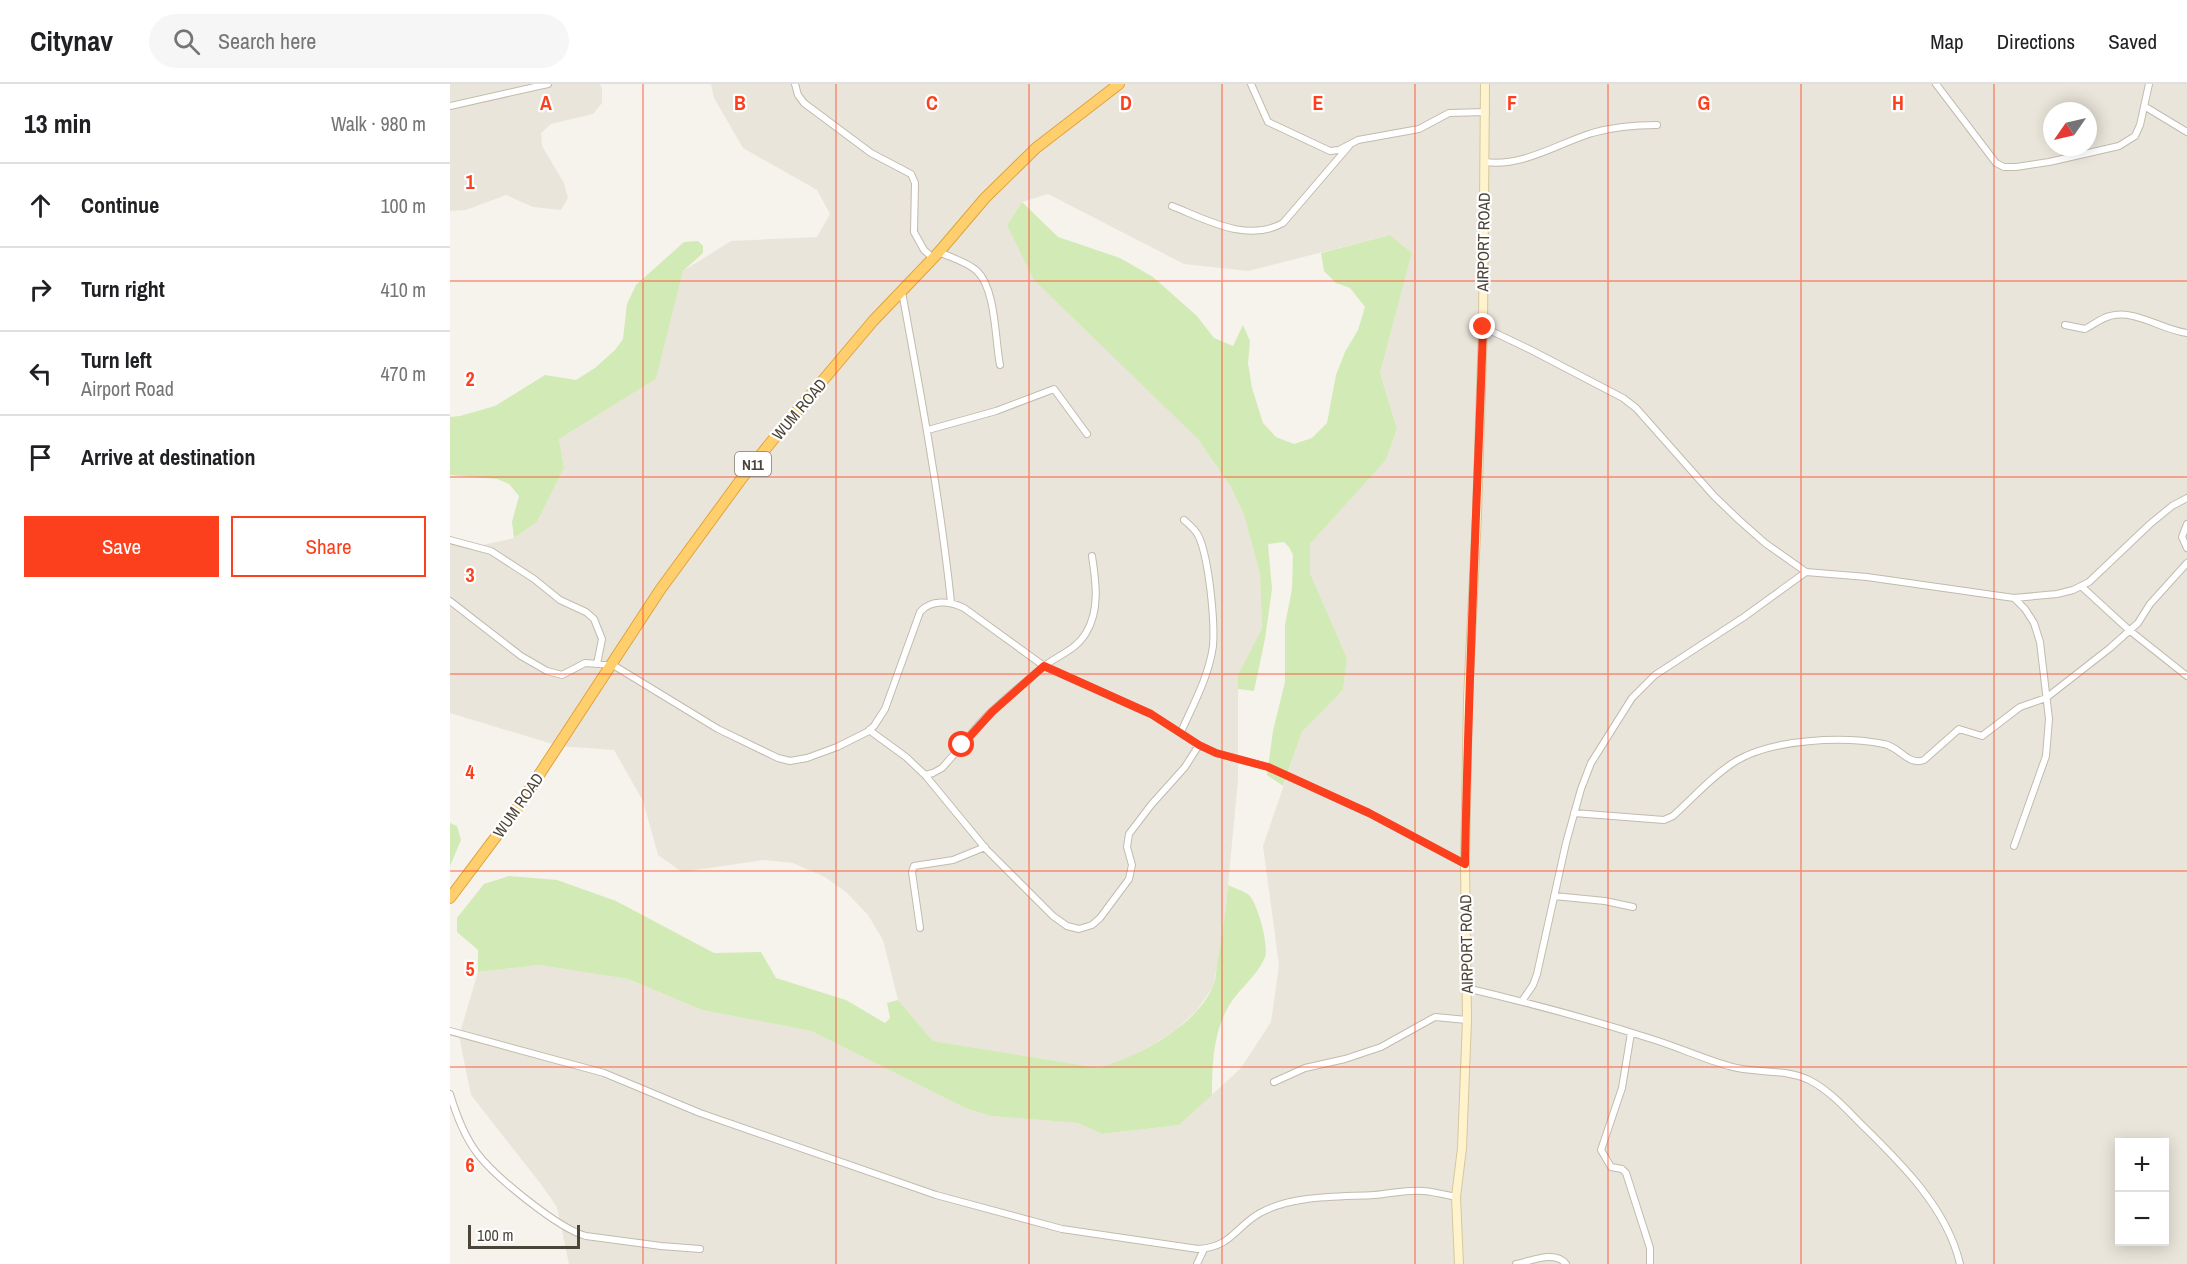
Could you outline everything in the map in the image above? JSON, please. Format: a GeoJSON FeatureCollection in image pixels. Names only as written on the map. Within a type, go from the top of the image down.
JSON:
{"type":"FeatureCollection","features":[{"type":"Feature","properties":{"kind":"highway","name":"WUM ROAD"},"geometry":{"type":"LineString","coordinates":[[450,898],[516,810],[660,590],[742,478],[873,321],[936,255],[985,198],[1036,148],[1119,84]]}},
{"type":"Feature","properties":{"kind":"main road","name":"AIRPORT ROAD"},"geometry":{"type":"LineString","coordinates":[[1462,1264],[1456,1197],[1462,1148],[1467,1020],[1465,864],[1468,698],[1483,327],[1485,84]]}},
{"type":"Feature","properties":{"kind":"street"},"geometry":{"type":"LineString","coordinates":[[450,106],[548,84]]}},
{"type":"Feature","properties":{"kind":"street"},"geometry":{"type":"LineString","coordinates":[[786,84],[795,85],[804,103],[884,162],[911,174],[915,183],[914,232],[924,250],[971,266],[980,273],[985,282],[994,322],[1000,365]]}},
{"type":"Feature","properties":{"kind":"street"},"geometry":{"type":"LineString","coordinates":[[1251,84],[1266,120],[1270,124],[1330,151],[1339,150],[1352,142],[1419,129],[1449,113],[1486,112]]}},
{"type":"Feature","properties":{"kind":"street"},"geometry":{"type":"LineString","coordinates":[[1936,84],[1990,156],[2004,167],[2049,162],[2119,146],[2135,136],[2140,125],[2149,84]]}},
{"type":"Feature","properties":{"kind":"street"},"geometry":{"type":"LineString","coordinates":[[2144,106],[2187,132]]}},
{"type":"Feature","properties":{"kind":"street"},"geometry":{"type":"LineString","coordinates":[[1485,162],[1508,163],[1593,133],[1629,125],[1657,125]]}},
{"type":"Feature","properties":{"kind":"street"},"geometry":{"type":"LineString","coordinates":[[1172,206],[1216,224],[1251,232],[1273,229],[1283,223],[1352,142]]}},
{"type":"Feature","properties":{"kind":"street"},"geometry":{"type":"LineString","coordinates":[[902,291],[928,430],[944,536],[951,602]]}},
{"type":"Feature","properties":{"kind":"street"},"geometry":{"type":"LineString","coordinates":[[2066,325],[2085,329],[2111,315],[2124,315],[2176,332],[2187,333]]}},
{"type":"Feature","properties":{"kind":"street"},"geometry":{"type":"LineString","coordinates":[[1483,327],[1623,398],[1636,408],[1739,520],[1765,543],[1806,572],[2014,598],[2057,594],[2081,586],[2101,572],[2150,524],[2172,506],[2187,498]]}},
{"type":"Feature","properties":{"kind":"street"},"geometry":{"type":"LineString","coordinates":[[928,430],[996,411],[1054,389],[1087,434]]}},
{"type":"Feature","properties":{"kind":"street"},"geometry":{"type":"LineString","coordinates":[[1181,732],[1202,684],[1213,646],[1207,568],[1200,538],[1184,520]]}},
{"type":"Feature","properties":{"kind":"street"},"geometry":{"type":"LineString","coordinates":[[2187,524],[2182,537],[2187,548]]}},
{"type":"Feature","properties":{"kind":"street"},"geometry":{"type":"LineString","coordinates":[[450,540],[491,551],[534,579],[560,600],[586,612],[594,619],[602,639],[597,664]]}},
{"type":"Feature","properties":{"kind":"street"},"geometry":{"type":"LineString","coordinates":[[925,775],[942,768],[992,712],[1044,666],[1072,650],[1086,634],[1096,602],[1096,580],[1092,556]]}},
{"type":"Feature","properties":{"kind":"street"},"geometry":{"type":"LineString","coordinates":[[1574,813],[1664,820],[1673,816],[1734,762],[1757,750],[1785,744],[1872,741],[1889,745],[1911,761],[1924,760],[1959,729],[1982,736],[2020,707],[2046,698],[2130,630],[2187,563]]}},
{"type":"Feature","properties":{"kind":"street"},"geometry":{"type":"LineString","coordinates":[[1522,1001],[1533,985],[1537,974],[1574,813],[1591,763],[1632,698],[1655,675],[1744,617],[1806,572]]}},
{"type":"Feature","properties":{"kind":"street"},"geometry":{"type":"LineString","coordinates":[[2081,586],[2130,630],[2187,676]]}},
{"type":"Feature","properties":{"kind":"street"},"geometry":{"type":"LineString","coordinates":[[2014,598],[2034,623],[2040,642],[2049,719],[2046,756],[2014,846]]}},
{"type":"Feature","properties":{"kind":"street"},"geometry":{"type":"LineString","coordinates":[[450,601],[506,646],[556,675],[567,673],[585,663],[613,665],[718,729],[790,761],[807,758],[837,747],[869,730],[879,720],[885,709],[920,612],[930,605],[951,602],[964,608],[1044,666],[1151,714],[1199,745],[1216,753],[1268,767],[1369,813],[1465,864]]}},
{"type":"Feature","properties":{"kind":"street"},"geometry":{"type":"LineString","coordinates":[[869,730],[906,757],[925,775],[985,847],[1053,916],[1079,929],[1092,925],[1100,918],[1129,879],[1132,865],[1127,847],[1129,834],[1150,806],[1185,767],[1199,745]]}},
{"type":"Feature","properties":{"kind":"street"},"geometry":{"type":"LineString","coordinates":[[920,927],[912,872],[914,866],[953,860],[985,847]]}},
{"type":"Feature","properties":{"kind":"street"},"geometry":{"type":"LineString","coordinates":[[1554,896],[1605,901],[1633,907]]}},
{"type":"Feature","properties":{"kind":"street"},"geometry":{"type":"LineString","coordinates":[[1466,988],[1522,1001],[1632,1033],[1731,1067],[1795,1076],[1817,1084],[1854,1117],[1904,1168],[1939,1215],[1950,1234],[1960,1264]]}},
{"type":"Feature","properties":{"kind":"street"},"geometry":{"type":"LineString","coordinates":[[1274,1082],[1305,1068],[1345,1059],[1381,1047],[1435,1017],[1467,1020]]}},
{"type":"Feature","properties":{"kind":"street"},"geometry":{"type":"LineString","coordinates":[[450,1030],[604,1073],[719,1120],[936,1195],[1062,1229],[1204,1249],[1220,1246],[1260,1213],[1276,1206],[1314,1199],[1402,1191],[1423,1191],[1456,1197]]}},
{"type":"Feature","properties":{"kind":"street"},"geometry":{"type":"LineString","coordinates":[[1632,1033],[1622,1088],[1601,1150],[1611,1167],[1622,1169],[1626,1173],[1650,1248],[1650,1264]]}},
{"type":"Feature","properties":{"kind":"street"},"geometry":{"type":"LineString","coordinates":[[450,1094],[468,1139],[485,1163],[561,1225],[586,1236],[700,1249]]}},
{"type":"Feature","properties":{"kind":"street"},"geometry":{"type":"LineString","coordinates":[[1197,1264],[1204,1249]]}},
{"type":"Feature","properties":{"kind":"street"},"geometry":{"type":"LineString","coordinates":[[1516,1264],[1552,1256],[1562,1259],[1566,1264]]}},
{"type":"Feature","properties":{"kind":"shaded area"},"geometry":{"type":"Polygon","coordinates":[[[450,84],[600,84],[602,103],[593,114],[551,124],[541,133],[542,146],[564,183],[568,198],[561,210],[533,207],[506,195],[466,210],[450,211],[450,84]]]}},
{"type":"Feature","properties":{"kind":"shaded area"},"geometry":{"type":"Polygon","coordinates":[[[711,84],[2187,84],[2187,1264],[569,1264],[557,1207],[471,1095],[459,1036],[478,972],[539,965],[628,979],[702,1010],[811,1031],[965,1108],[992,1116],[1078,1123],[1102,1134],[1179,1125],[1241,1068],[1271,1022],[1279,965],[1263,846],[1302,732],[1343,690],[1347,658],[1310,573],[1310,544],[1386,460],[1397,429],[1380,373],[1412,253],[1390,235],[1248,271],[1184,264],[1048,194],[1022,202],[1007,225],[1197,438],[1231,487],[1244,515],[1260,574],[1262,628],[1238,675],[1238,780],[1224,927],[1213,987],[1197,1010],[1177,1029],[1154,1044],[1126,1060],[1099,1068],[933,1041],[898,1000],[883,940],[868,915],[847,893],[825,877],[793,863],[764,860],[682,872],[658,855],[643,801],[614,750],[559,746],[450,713],[450,540],[479,546],[514,538],[537,522],[564,468],[559,439],[656,379],[683,271],[731,241],[817,237],[830,214],[817,190],[743,148],[714,98],[711,84]]]}},
{"type":"Feature","properties":{"kind":"green space"},"geometry":{"type":"Polygon","coordinates":[[[1022,202],[1058,237],[1120,258],[1153,277],[1197,316],[1214,338],[1233,346],[1243,325],[1250,341],[1248,363],[1252,388],[1263,423],[1276,437],[1294,444],[1312,438],[1327,423],[1336,375],[1345,352],[1358,330],[1365,307],[1350,288],[1336,283],[1324,271],[1321,253],[1390,235],[1412,253],[1380,373],[1397,429],[1386,460],[1310,544],[1310,573],[1347,658],[1343,690],[1302,732],[1283,786],[1267,775],[1273,731],[1285,682],[1285,625],[1292,589],[1293,555],[1284,542],[1268,544],[1272,589],[1265,639],[1254,691],[1238,689],[1238,675],[1262,628],[1260,574],[1244,515],[1231,487],[1197,438],[1034,280],[1007,225],[1022,202]]]}},
{"type":"Feature","properties":{"kind":"green space"},"geometry":{"type":"Polygon","coordinates":[[[698,241],[703,246],[703,253],[683,271],[656,379],[559,439],[564,468],[537,522],[514,538],[512,522],[519,496],[509,484],[497,479],[450,475],[450,417],[495,406],[545,375],[576,380],[595,368],[615,350],[623,339],[627,304],[636,285],[684,242],[698,241]]]}},
{"type":"Feature","properties":{"kind":"green space"},"geometry":{"type":"Polygon","coordinates":[[[450,823],[457,826],[461,840],[450,866],[450,823]]]}},
{"type":"Feature","properties":{"kind":"green space"},"geometry":{"type":"Polygon","coordinates":[[[509,876],[557,880],[616,901],[714,953],[761,952],[776,978],[846,1000],[885,1023],[890,1018],[887,1003],[898,1000],[933,1041],[1099,1068],[1131,1056],[1164,1038],[1180,1027],[1205,1001],[1215,978],[1228,885],[1249,895],[1256,907],[1262,925],[1266,952],[1261,964],[1231,1002],[1222,1019],[1214,1051],[1212,1095],[1179,1125],[1102,1134],[1078,1123],[991,1116],[965,1108],[811,1031],[702,1010],[628,979],[539,965],[478,972],[478,950],[457,932],[457,918],[484,884],[509,876]]]}},
{"type":"Feature","properties":{"kind":"route"},"geometry":{"type":"LineString","coordinates":[[962,745],[992,712],[1044,666],[1151,714],[1199,745],[1216,753],[1268,767],[1369,813],[1465,864],[1468,698],[1483,327]]}}]}
